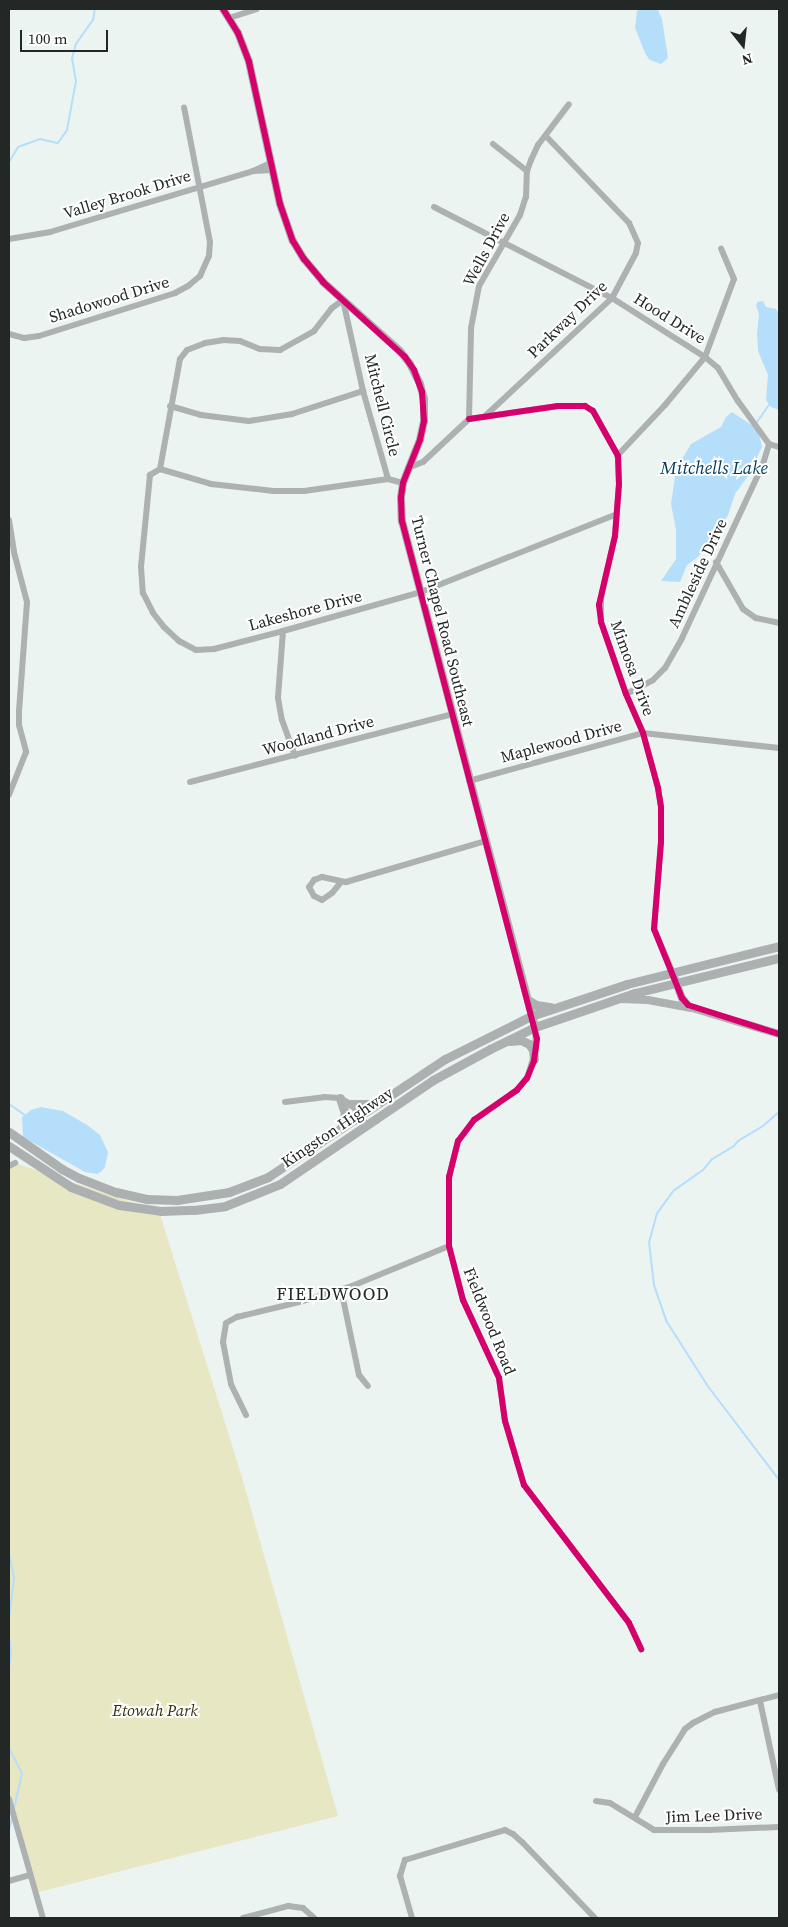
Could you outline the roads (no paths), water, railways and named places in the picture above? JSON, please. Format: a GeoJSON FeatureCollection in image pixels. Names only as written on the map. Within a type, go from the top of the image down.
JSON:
{"type":"FeatureCollection","features":[{"type":"Feature","properties":{"kind":"main road"},"geometry":{"type":"LineString","coordinates":[[528,1000],[536,1005],[554,1008],[602,990],[672,971],[779,946]]}},
{"type":"Feature","properties":{"kind":"main road","name":"Kingston Highway"},"geometry":{"type":"LineString","coordinates":[[9,1146],[71,1187],[108,1202],[140,1209],[183,1211],[225,1206],[271,1189],[445,1073],[535,1027],[613,999],[779,958]]}},
{"type":"Feature","properties":{"kind":"main road","name":"Kingston Highway"},"geometry":{"type":"LineString","coordinates":[[9,1132],[62,1169],[101,1187],[147,1198],[177,1200],[208,1197],[247,1187],[283,1168],[445,1059],[532,1016],[554,1008]]}},
{"type":"Feature","properties":{"kind":"main road"},"geometry":{"type":"LineString","coordinates":[[505,1041],[526,1042],[533,1050],[534,1059]]}},
{"type":"Feature","properties":{"kind":"main road"},"geometry":{"type":"LineString","coordinates":[[340,1098],[345,1113],[341,1129]]}},
{"type":"Feature","properties":{"kind":"main road"},"geometry":{"type":"LineString","coordinates":[[351,1104],[377,1104]]}},
{"type":"Feature","properties":{"kind":"street","name":"Turner Chapel Road Southeast"},"geometry":{"type":"LineString","coordinates":[[223,9],[243,43],[250,62],[284,220],[296,248],[318,277],[400,351],[417,376],[424,399],[424,421],[420,440],[403,483],[401,513],[469,781],[535,1027]]}},
{"type":"Feature","properties":{"kind":"street"},"geometry":{"type":"LineString","coordinates":[[229,18],[257,9]]}},
{"type":"Feature","properties":{"kind":"street","name":"Wells Drive"},"geometry":{"type":"LineString","coordinates":[[469,419],[470,344],[474,305],[479,286],[505,242],[523,206],[528,184],[527,171],[538,145],[569,104]]}},
{"type":"Feature","properties":{"kind":"street"},"geometry":{"type":"LineString","coordinates":[[184,107],[200,186]]}},
{"type":"Feature","properties":{"kind":"street","name":"Parkway Drive"},"geometry":{"type":"LineString","coordinates":[[483,418],[612,298],[636,253],[638,244],[636,234],[629,223],[546,136]]}},
{"type":"Feature","properties":{"kind":"street"},"geometry":{"type":"LineString","coordinates":[[493,144],[527,171]]}},
{"type":"Feature","properties":{"kind":"street","name":"Valley Brook Drive"},"geometry":{"type":"LineString","coordinates":[[9,239],[50,232],[253,170],[272,166]]}},
{"type":"Feature","properties":{"kind":"street","name":"Shadowood Drive"},"geometry":{"type":"LineString","coordinates":[[9,334],[24,338],[39,336],[175,293],[194,281],[207,264],[210,242],[200,186]]}},
{"type":"Feature","properties":{"kind":"street","name":"Hood Drive"},"geometry":{"type":"LineString","coordinates":[[434,207],[612,298],[705,356]]}},
{"type":"Feature","properties":{"kind":"street"},"geometry":{"type":"LineString","coordinates":[[617,456],[665,405],[705,356],[734,279],[721,249]]}},
{"type":"Feature","properties":{"kind":"street"},"geometry":{"type":"LineString","coordinates":[[160,469],[180,359],[187,350],[205,343],[223,340],[240,341],[260,349],[280,350],[314,331],[332,308],[343,300]]}},
{"type":"Feature","properties":{"kind":"street","name":"Mitchell Circle"},"geometry":{"type":"LineString","coordinates":[[343,300],[363,391],[388,479]]}},
{"type":"Feature","properties":{"kind":"street"},"geometry":{"type":"LineString","coordinates":[[705,356],[718,368],[738,401],[769,444],[779,446]]}},
{"type":"Feature","properties":{"kind":"street"},"geometry":{"type":"LineString","coordinates":[[170,406],[201,415],[249,421],[292,414],[363,391]]}},
{"type":"Feature","properties":{"kind":"street","name":"Mimosa Drive"},"geometry":{"type":"LineString","coordinates":[[469,419],[558,406],[585,406],[593,411],[617,456],[615,536],[599,605],[601,622],[626,694],[643,734],[657,781],[661,808],[661,842],[654,929],[672,971]]}},
{"type":"Feature","properties":{"kind":"street"},"geometry":{"type":"LineString","coordinates":[[408,468],[424,462],[469,419]]}},
{"type":"Feature","properties":{"kind":"street","name":"Ambleside Drive"},"geometry":{"type":"LineString","coordinates":[[626,694],[653,680],[665,668],[682,638],[763,464],[769,444]]}},
{"type":"Feature","properties":{"kind":"street","name":"Mitchell Circle"},"geometry":{"type":"LineString","coordinates":[[160,469],[211,484],[274,491],[304,491],[388,479],[403,483]]}},
{"type":"Feature","properties":{"kind":"street","name":"Lakeshore Drive"},"geometry":{"type":"LineString","coordinates":[[160,469],[150,475],[142,567],[143,593],[152,612],[179,641],[196,650],[214,649],[420,592],[617,514]]}},
{"type":"Feature","properties":{"kind":"street"},"geometry":{"type":"LineString","coordinates":[[9,520],[15,556],[27,602],[19,710],[19,725],[26,752],[9,795]]}},
{"type":"Feature","properties":{"kind":"street"},"geometry":{"type":"LineString","coordinates":[[716,562],[743,609],[756,618],[779,623]]}},
{"type":"Feature","properties":{"kind":"street"},"geometry":{"type":"LineString","coordinates":[[283,631],[278,698],[282,720],[295,756]]}},
{"type":"Feature","properties":{"kind":"street","name":"Woodland Drive"},"geometry":{"type":"LineString","coordinates":[[190,782],[452,714]]}},
{"type":"Feature","properties":{"kind":"street","name":"Maplewood Drive"},"geometry":{"type":"LineString","coordinates":[[469,781],[643,734],[779,748]]}},
{"type":"Feature","properties":{"kind":"street"},"geometry":{"type":"LineString","coordinates":[[341,882],[332,893],[322,900],[314,896],[309,887],[314,880],[322,877],[341,882],[485,841]]}},
{"type":"Feature","properties":{"kind":"street"},"geometry":{"type":"LineString","coordinates":[[672,971],[684,1001],[692,1008]]}},
{"type":"Feature","properties":{"kind":"street"},"geometry":{"type":"LineString","coordinates":[[613,999],[648,1000],[692,1008],[726,1016],[779,1034]]}},
{"type":"Feature","properties":{"kind":"street","name":"Fieldwood Road"},"geometry":{"type":"LineString","coordinates":[[535,1027],[537,1039],[534,1059],[528,1078],[517,1090],[474,1120],[458,1141],[449,1177],[449,1246],[463,1300],[499,1378],[505,1421],[524,1485],[629,1623],[641,1649]]}},
{"type":"Feature","properties":{"kind":"street"},"geometry":{"type":"LineString","coordinates":[[285,1102],[324,1097],[340,1098],[351,1104],[367,1125]]}},
{"type":"Feature","properties":{"kind":"street"},"geometry":{"type":"LineString","coordinates":[[246,1415],[231,1384],[223,1342],[226,1323],[237,1317],[300,1302],[342,1289],[449,1246]]}},
{"type":"Feature","properties":{"kind":"street"},"geometry":{"type":"LineString","coordinates":[[342,1289],[359,1375],[368,1386]]}},
{"type":"Feature","properties":{"kind":"street"},"geometry":{"type":"LineString","coordinates":[[635,1817],[663,1764],[685,1730],[706,1716],[779,1695]]}},
{"type":"Feature","properties":{"kind":"street"},"geometry":{"type":"LineString","coordinates":[[760,1701],[779,1790]]}},
{"type":"Feature","properties":{"kind":"street"},"geometry":{"type":"LineString","coordinates":[[9,1799],[43,1918]]}},
{"type":"Feature","properties":{"kind":"street","name":"Jim Lee Drive"},"geometry":{"type":"LineString","coordinates":[[596,1801],[610,1804],[635,1817],[654,1830],[779,1827]]}},
{"type":"Feature","properties":{"kind":"street"},"geometry":{"type":"LineString","coordinates":[[412,1918],[401,1881],[400,1868],[405,1860],[412,1856],[505,1830],[523,1843],[595,1918]]}},
{"type":"Feature","properties":{"kind":"street"},"geometry":{"type":"LineString","coordinates":[[9,1880],[30,1875]]}},
{"type":"Feature","properties":{"kind":"street"},"geometry":{"type":"LineString","coordinates":[[243,1918],[288,1906],[303,1908],[314,1918]]}},
{"type":"Feature","properties":{"kind":"water"},"geometry":{"type":"Polygon","coordinates":[[[640,9],[658,10],[662,19],[668,58],[661,64],[650,60],[646,55],[635,28],[637,11],[640,9]]]}},
{"type":"Feature","properties":{"kind":"water"},"geometry":{"type":"Polygon","coordinates":[[[763,301],[766,307],[776,309],[779,314],[779,410],[771,407],[766,400],[768,375],[758,351],[759,314],[756,306],[757,302],[763,301]]]}},
{"type":"Feature","properties":{"kind":"water","name":"Mitchells Lake"},"geometry":{"type":"Polygon","coordinates":[[[732,412],[753,426],[759,433],[762,447],[748,476],[735,494],[728,515],[718,533],[698,557],[687,565],[680,582],[661,581],[676,559],[676,530],[671,504],[676,469],[691,444],[721,427],[726,417],[732,412]]]}},
{"type":"Feature","properties":{"kind":"water"},"geometry":{"type":"Polygon","coordinates":[[[41,1107],[63,1111],[100,1135],[108,1152],[105,1167],[101,1172],[97,1174],[85,1172],[23,1137],[22,1117],[31,1110],[41,1107]]]}},
{"type":"Feature","properties":{"kind":"waterway"},"geometry":{"type":"LineString","coordinates":[[9,162],[18,147],[40,139],[58,143],[67,130],[76,81],[72,58],[76,44],[93,20],[95,9]]}},
{"type":"Feature","properties":{"kind":"waterway"},"geometry":{"type":"LineString","coordinates":[[757,422],[769,405]]}},
{"type":"Feature","properties":{"kind":"waterway"},"geometry":{"type":"LineString","coordinates":[[9,1104],[25,1115]]}},
{"type":"Feature","properties":{"kind":"waterway"},"geometry":{"type":"LineString","coordinates":[[779,1112],[763,1126],[712,1159],[703,1170],[674,1190],[657,1213],[649,1242],[654,1285],[667,1322],[707,1385],[779,1480]]}},
{"type":"Feature","properties":{"kind":"waterway"},"geometry":{"type":"LineString","coordinates":[[9,1554],[14,1578],[9,1616]]}},
{"type":"Feature","properties":{"kind":"waterway"},"geometry":{"type":"LineString","coordinates":[[9,1637],[11,1653],[9,1670]]}},
{"type":"Feature","properties":{"kind":"waterway"},"geometry":{"type":"LineString","coordinates":[[9,1748],[22,1774],[14,1809]]}},
{"type":"Feature","properties":{"kind":"waterway"},"geometry":{"type":"LineString","coordinates":[[9,1830],[12,1818]]}},
{"type":"Feature","properties":{"kind":"district","name":"FIELDWOOD"},"geometry":{"type":"Point","coordinates":[333,1294]}},
{"type":"Feature","properties":{"kind":"park label","name":"Etowah Park"},"geometry":{"type":"Point","coordinates":[155,1710]}}]}
